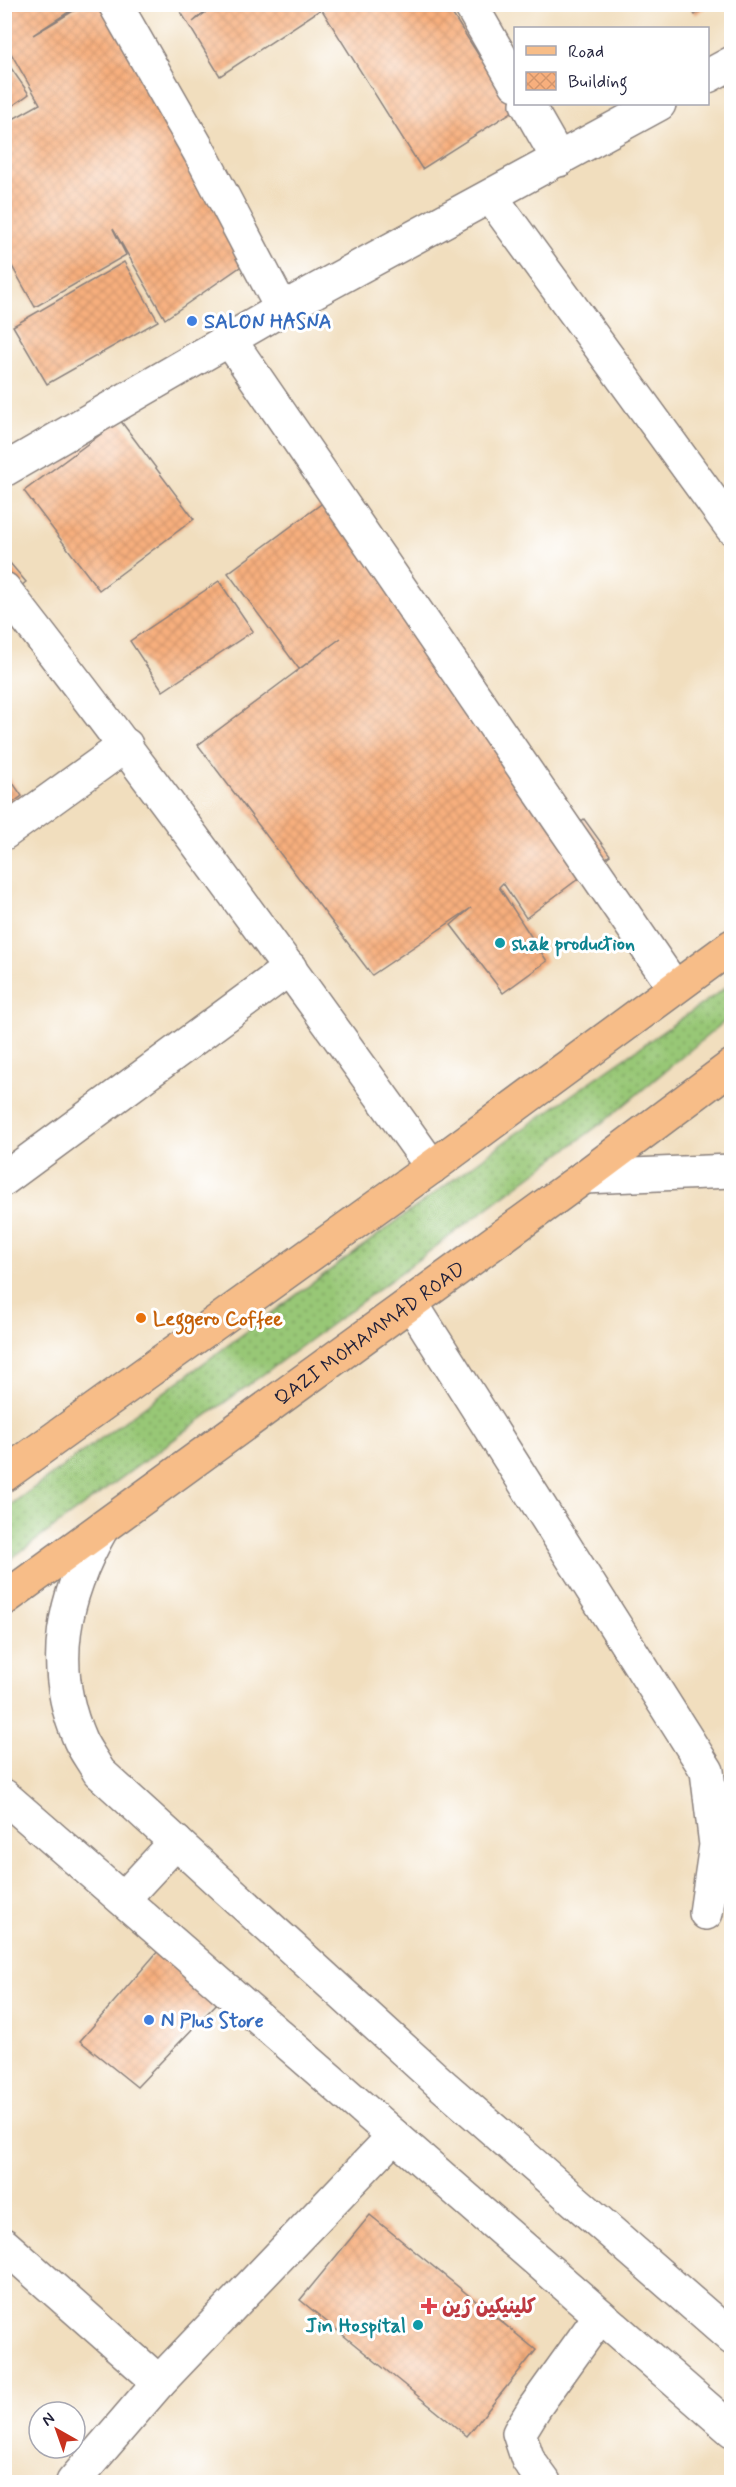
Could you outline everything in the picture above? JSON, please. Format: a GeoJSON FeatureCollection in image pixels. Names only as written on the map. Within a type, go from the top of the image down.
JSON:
{"type":"FeatureCollection","features":[{"type":"Feature","properties":{"kind":"main road"},"geometry":{"type":"LineString","coordinates":[[4,1475],[432,1167],[732,946]]}},
{"type":"Feature","properties":{"kind":"main road","name":"QAZI MOHAMMAD ROAD"},"geometry":{"type":"LineString","coordinates":[[4,1599],[584,1177],[732,1066]]}},
{"type":"Feature","properties":{"kind":"street"},"geometry":{"type":"LineString","coordinates":[[115,4],[200,151],[282,309]]}},
{"type":"Feature","properties":{"kind":"street"},"geometry":{"type":"LineString","coordinates":[[470,4],[514,81]]}},
{"type":"Feature","properties":{"kind":"street"},"geometry":{"type":"LineString","coordinates":[[709,75],[732,63]]}},
{"type":"Feature","properties":{"kind":"street"},"geometry":{"type":"LineString","coordinates":[[528,105],[559,160]]}},
{"type":"Feature","properties":{"kind":"street"},"geometry":{"type":"LineString","coordinates":[[7,463],[282,309],[657,105]]}},
{"type":"Feature","properties":{"kind":"street"},"geometry":{"type":"LineString","coordinates":[[491,197],[729,520]]}},
{"type":"Feature","properties":{"kind":"street"},"geometry":{"type":"LineString","coordinates":[[229,339],[674,987]]}},
{"type":"Feature","properties":{"kind":"street"},"geometry":{"type":"LineString","coordinates":[[4,589],[126,745],[290,968],[432,1167]]}},
{"type":"Feature","properties":{"kind":"street"},"geometry":{"type":"LineString","coordinates":[[4,833],[126,745]]}},
{"type":"Feature","properties":{"kind":"street"},"geometry":{"type":"LineString","coordinates":[[4,1179],[290,968]]}},
{"type":"Feature","properties":{"kind":"street"},"geometry":{"type":"LineString","coordinates":[[684,1102],[732,1085]]}},
{"type":"Feature","properties":{"kind":"street"},"geometry":{"type":"LineString","coordinates":[[584,1177],[732,1171]]}},
{"type":"Feature","properties":{"kind":"street"},"geometry":{"type":"LineString","coordinates":[[411,1303],[707,1771],[716,1845],[706,1913]]}},
{"type":"Feature","properties":{"kind":"street"},"geometry":{"type":"LineString","coordinates":[[102,1528],[84,1558],[72,1591],[64,1624],[62,1659],[68,1702],[81,1742],[99,1772],[440,2083],[732,2338]]}},
{"type":"Feature","properties":{"kind":"street"},"geometry":{"type":"LineString","coordinates":[[4,1796],[732,2430]]}},
{"type":"Feature","properties":{"kind":"street"},"geometry":{"type":"LineString","coordinates":[[123,1899],[176,1842]]}},
{"type":"Feature","properties":{"kind":"street"},"geometry":{"type":"LineString","coordinates":[[80,2480],[159,2382],[394,2136]]}},
{"type":"Feature","properties":{"kind":"street"},"geometry":{"type":"LineString","coordinates":[[4,2245],[159,2382]]}},
{"type":"Feature","properties":{"kind":"street"},"geometry":{"type":"LineString","coordinates":[[544,2482],[528,2460],[519,2433],[600,2316]]}},
{"type":"Feature","properties":{"kind":"green space"},"geometry":{"type":"Polygon","coordinates":[[[731,984],[731,1016],[611,1116],[5,1563],[5,1509],[514,1135],[731,984]]]}},
{"type":"Feature","properties":{"kind":"building"},"geometry":{"type":"Polygon","coordinates":[[[4,4],[81,4],[33,35],[85,4],[117,4],[263,251],[165,319],[113,229],[126,255],[35,307],[4,252],[4,124],[40,104],[4,41],[4,4]]]}},
{"type":"Feature","properties":{"kind":"building"},"geometry":{"type":"Polygon","coordinates":[[[176,4],[213,4],[193,22],[217,4],[329,4],[220,76],[176,4]]]}},
{"type":"Feature","properties":{"kind":"building"},"geometry":{"type":"Polygon","coordinates":[[[338,4],[446,4],[481,59],[485,56],[518,108],[422,169],[322,10],[338,4]]]}},
{"type":"Feature","properties":{"kind":"building"},"geometry":{"type":"Polygon","coordinates":[[[688,4],[711,4],[695,15],[688,4]]]}},
{"type":"Feature","properties":{"kind":"building"},"geometry":{"type":"Polygon","coordinates":[[[4,58],[29,94],[4,112],[4,58]]]}},
{"type":"Feature","properties":{"kind":"building"},"geometry":{"type":"Polygon","coordinates":[[[124,262],[158,321],[47,384],[13,326],[124,262]]]}},
{"type":"Feature","properties":{"kind":"building"},"geometry":{"type":"Polygon","coordinates":[[[120,420],[194,519],[99,590],[24,491],[120,420]]]}},
{"type":"Feature","properties":{"kind":"building"},"geometry":{"type":"Polygon","coordinates":[[[332,496],[574,827],[584,819],[610,855],[526,918],[503,883],[499,887],[547,961],[503,993],[451,925],[471,908],[372,975],[198,745],[341,638],[299,669],[228,573],[332,496]]]}},
{"type":"Feature","properties":{"kind":"building"},"geometry":{"type":"Polygon","coordinates":[[[4,556],[26,582],[4,600],[4,556]]]}},
{"type":"Feature","properties":{"kind":"building"},"geometry":{"type":"Polygon","coordinates":[[[219,581],[253,631],[163,691],[130,641],[219,581]]]}},
{"type":"Feature","properties":{"kind":"building"},"geometry":{"type":"Polygon","coordinates":[[[4,770],[22,796],[4,809],[4,770]]]}},
{"type":"Feature","properties":{"kind":"building","name":"N Plus Store"},"geometry":{"type":"Polygon","coordinates":[[[159,1950],[220,2000],[137,2087],[80,2041],[159,1950]]]}},
{"type":"Feature","properties":{"kind":"building","name":"Jin Hospital"},"geometry":{"type":"Polygon","coordinates":[[[370,2215],[536,2350],[467,2436],[300,2300],[370,2215]]]}},
{"type":"Feature","properties":{"kind":"place","name":"SALON HASNA"},"geometry":{"type":"Point","coordinates":[192,321]}},
{"type":"Feature","properties":{"kind":"place","name":"shak production"},"geometry":{"type":"Point","coordinates":[500,943]}},
{"type":"Feature","properties":{"kind":"place","name":"Leggero Coffee"},"geometry":{"type":"Point","coordinates":[141,1318]}},
{"type":"Feature","properties":{"kind":"place","name":"N Plus Store"},"geometry":{"type":"Point","coordinates":[149,2020]}},
{"type":"Feature","properties":{"kind":"place","name":"كلينيكين ژين"},"geometry":{"type":"Point","coordinates":[429,2306]}},
{"type":"Feature","properties":{"kind":"place","name":"Jin Hospital"},"geometry":{"type":"Point","coordinates":[418,2325]}}]}
